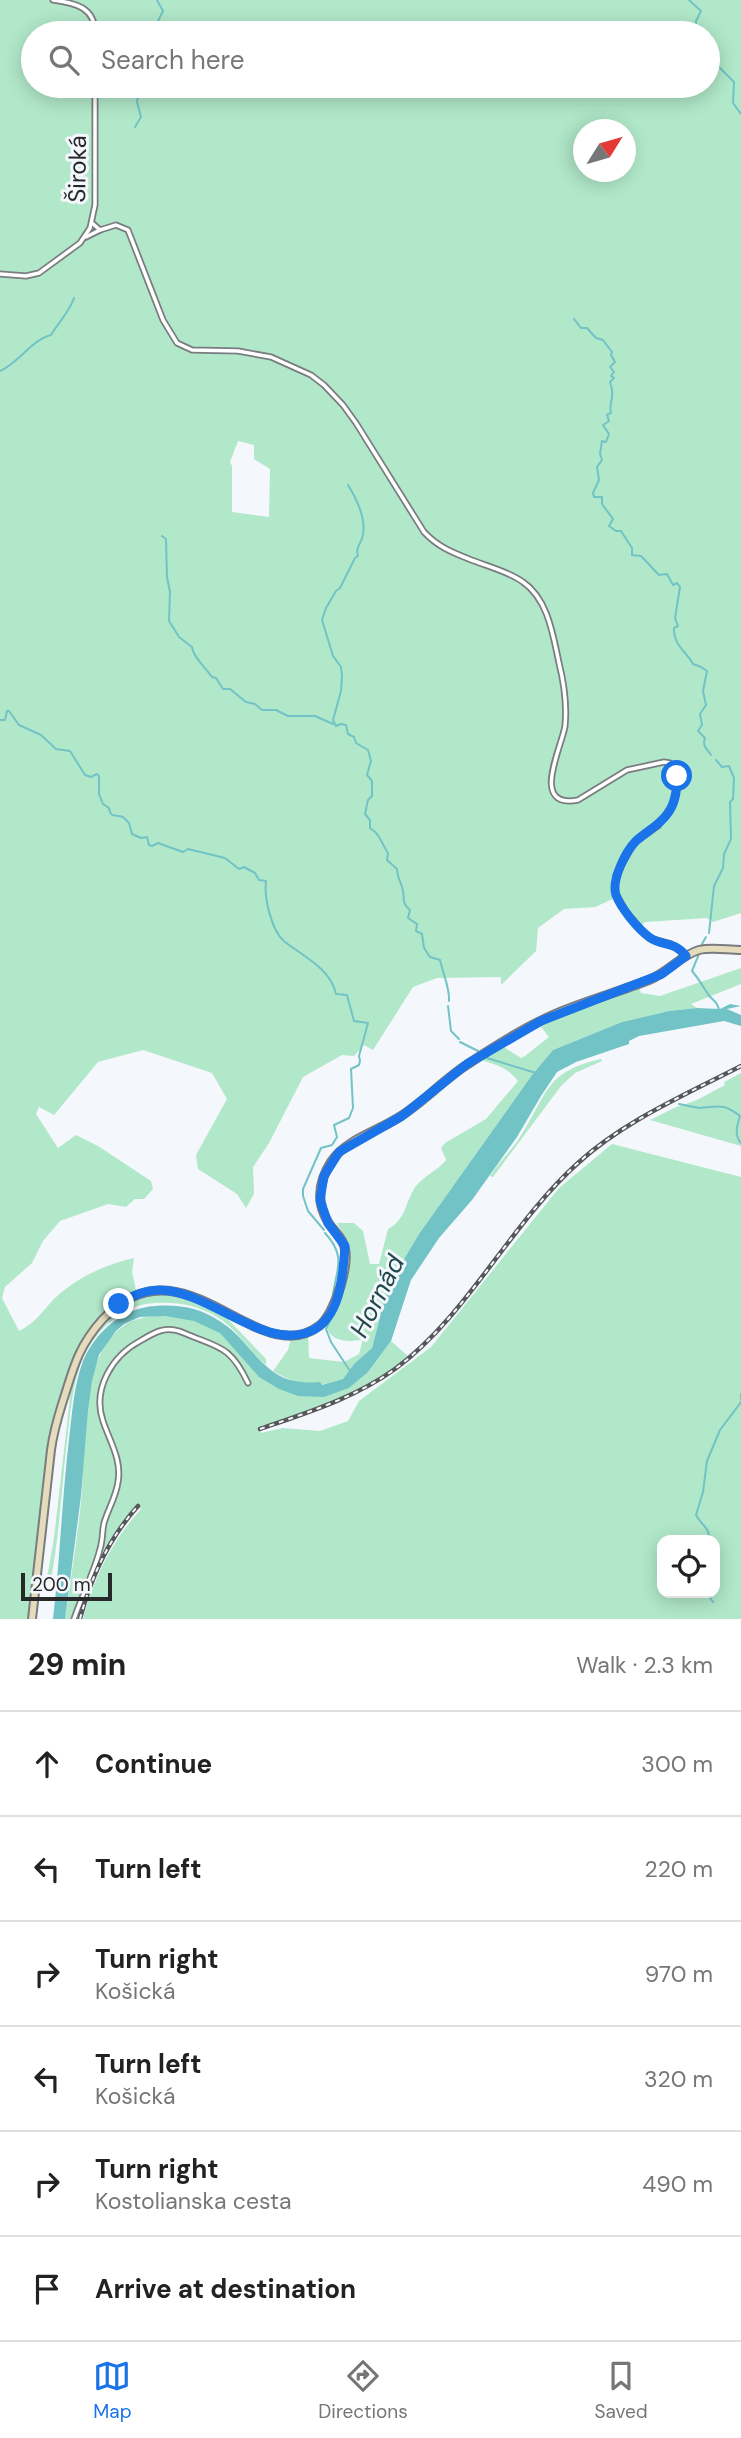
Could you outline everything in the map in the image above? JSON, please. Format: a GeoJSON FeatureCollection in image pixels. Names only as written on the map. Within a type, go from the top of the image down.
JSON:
{"type":"FeatureCollection","features":[{"type":"Feature","properties":{"kind":"street"},"geometry":{"type":"LineString","coordinates":[[54,0],[76,3],[84,8],[92,21]]}},
{"type":"Feature","properties":{"kind":"street","name":"Široká"},"geometry":{"type":"LineString","coordinates":[[0,274],[26,276],[39,273],[83,239],[92,223],[95,205],[95,98]]}},
{"type":"Feature","properties":{"kind":"street"},"geometry":{"type":"LineString","coordinates":[[92,223],[100,230]]}},
{"type":"Feature","properties":{"kind":"street"},"geometry":{"type":"LineString","coordinates":[[83,239],[116,225],[128,230],[163,320],[177,343],[192,350],[254,353],[311,375],[343,405],[432,541],[447,550],[521,580],[531,588],[544,609],[565,688],[565,727],[551,776],[554,793],[559,799],[568,802],[578,800],[627,770],[664,762],[676,768],[677,788],[673,804],[658,826],[634,843],[616,875],[615,892],[626,912],[649,938],[671,944],[686,956]]}},
{"type":"Feature","properties":{"kind":"street"},"geometry":{"type":"LineString","coordinates":[[32,1619],[53,1436],[75,1358],[90,1333],[105,1317],[137,1294],[161,1290],[210,1303],[267,1331],[287,1335],[302,1334],[317,1328],[333,1309],[344,1269],[345,1246],[328,1223],[320,1200],[320,1187],[339,1152],[402,1116],[452,1075],[485,1053],[556,1013],[662,974],[686,956],[700,950],[741,950]]}},
{"type":"Feature","properties":{"kind":"street"},"geometry":{"type":"LineString","coordinates":[[74,1619],[100,1550],[104,1523],[118,1482],[117,1458],[101,1407],[104,1383],[117,1359],[129,1346],[161,1329],[171,1329],[225,1349],[242,1369],[248,1382]]}},
{"type":"Feature","properties":{"kind":"green space"},"geometry":{"type":"Polygon","coordinates":[[[0,0],[741,0],[741,913],[713,922],[707,918],[645,922],[640,927],[615,898],[595,907],[564,909],[538,928],[536,951],[501,985],[501,977],[437,978],[413,987],[373,1050],[364,1045],[354,1056],[342,1055],[303,1077],[269,1143],[253,1167],[254,1194],[246,1208],[237,1194],[198,1169],[196,1155],[227,1099],[212,1073],[143,1050],[98,1062],[54,1115],[39,1107],[36,1114],[58,1148],[76,1135],[98,1146],[151,1181],[153,1189],[144,1199],[135,1199],[126,1207],[108,1204],[60,1221],[43,1241],[32,1263],[5,1287],[2,1298],[19,1331],[82,1278],[112,1264],[134,1258],[132,1272],[137,1294],[91,1333],[59,1413],[32,1619],[0,1619],[0,0]],[[238,441],[230,462],[232,512],[269,517],[270,469],[254,459],[254,445],[238,441]]]}},
{"type":"Feature","properties":{"kind":"green space"},"geometry":{"type":"Polygon","coordinates":[[[741,968],[741,984],[691,1004],[697,1008],[669,1011],[622,1022],[553,1050],[532,1075],[419,1234],[388,1286],[372,1348],[354,1364],[343,1379],[321,1385],[295,1381],[273,1371],[288,1350],[291,1338],[308,1332],[309,1358],[344,1362],[359,1354],[363,1339],[349,1341],[336,1338],[331,1335],[326,1323],[329,1306],[344,1270],[348,1252],[346,1240],[337,1223],[354,1223],[363,1231],[370,1264],[379,1264],[388,1229],[399,1220],[416,1186],[446,1160],[441,1148],[486,1119],[518,1081],[505,1069],[476,1059],[499,1044],[521,1058],[549,1037],[537,1022],[637,984],[641,993],[660,996],[741,968]]]}},
{"type":"Feature","properties":{"kind":"green space"},"geometry":{"type":"Polygon","coordinates":[[[601,1059],[602,1061],[575,1073],[561,1086],[493,1177],[490,1176],[558,1078],[582,1064],[601,1059]]]}},
{"type":"Feature","properties":{"kind":"green space"},"geometry":{"type":"Polygon","coordinates":[[[741,1073],[741,1146],[650,1120],[697,1100],[741,1073]]]}},
{"type":"Feature","properties":{"kind":"green space"},"geometry":{"type":"Polygon","coordinates":[[[612,1144],[741,1177],[741,1619],[83,1619],[105,1560],[141,1509],[138,1506],[117,1531],[101,1559],[79,1619],[65,1619],[82,1492],[86,1412],[99,1357],[113,1336],[132,1322],[158,1316],[194,1321],[228,1338],[298,1396],[368,1372],[391,1341],[409,1357],[380,1378],[335,1400],[259,1428],[261,1433],[283,1428],[320,1431],[348,1421],[359,1401],[431,1347],[559,1188],[612,1144]]]}},
{"type":"Feature","properties":{"kind":"green space"},"geometry":{"type":"Polygon","coordinates":[[[161,1293],[195,1300],[221,1312],[266,1359],[266,1365],[224,1322],[210,1313],[187,1305],[143,1305],[112,1320],[95,1338],[83,1358],[75,1385],[54,1562],[51,1580],[46,1583],[54,1538],[71,1389],[83,1350],[121,1306],[140,1297],[161,1293]]]}},
{"type":"Feature","properties":{"kind":"water"},"geometry":{"type":"Polygon","coordinates":[[[730,1004],[741,1006],[727,1009],[741,1015],[741,1026],[724,1021],[639,1036],[629,1041],[629,1044],[576,1062],[557,1072],[517,1137],[472,1200],[439,1238],[411,1280],[391,1341],[368,1372],[349,1388],[324,1397],[298,1396],[279,1389],[259,1377],[220,1333],[194,1321],[165,1316],[140,1317],[116,1331],[99,1355],[92,1381],[65,1619],[53,1619],[75,1389],[83,1361],[103,1331],[132,1311],[181,1306],[206,1313],[221,1322],[273,1372],[286,1379],[320,1382],[322,1385],[343,1379],[354,1364],[372,1348],[388,1286],[419,1234],[532,1075],[553,1050],[622,1022],[669,1011],[720,1009],[730,1004]]]}},
{"type":"Feature","properties":{"kind":"waterway"},"geometry":{"type":"LineString","coordinates":[[157,0],[163,11],[158,21]]}},
{"type":"Feature","properties":{"kind":"waterway"},"geometry":{"type":"LineString","coordinates":[[689,0],[701,11],[696,21]]}},
{"type":"Feature","properties":{"kind":"waterway"},"geometry":{"type":"LineString","coordinates":[[720,68],[734,82],[733,103],[741,114]]}},
{"type":"Feature","properties":{"kind":"waterway"},"geometry":{"type":"LineString","coordinates":[[135,127],[141,117],[138,98]]}},
{"type":"Feature","properties":{"kind":"waterway"},"geometry":{"type":"LineString","coordinates":[[0,371],[37,342],[51,335],[74,298]]}},
{"type":"Feature","properties":{"kind":"waterway"},"geometry":{"type":"LineString","coordinates":[[574,319],[581,328],[587,328],[596,338],[603,340],[612,352],[615,362],[610,367],[614,372],[611,376],[614,378],[610,382],[611,413],[607,415],[609,421],[603,425],[609,434],[606,442],[602,441],[602,460],[597,467],[599,480],[594,497],[602,497],[602,504],[613,519],[609,526],[621,531],[632,548],[632,555],[641,556],[659,575],[667,574],[673,585],[677,583],[680,587],[675,618],[678,626],[674,628],[674,634],[693,664],[707,671],[703,691],[706,705],[700,714],[702,725],[698,731],[705,738],[705,745],[711,755]]}},
{"type":"Feature","properties":{"kind":"waterway"},"geometry":{"type":"LineString","coordinates":[[348,485],[360,508],[364,528],[357,550],[358,556],[326,608],[322,620],[342,676],[333,720],[336,726],[346,725],[348,734],[368,750],[371,761],[367,775],[372,781],[372,796],[368,800],[365,814],[370,820],[370,828],[379,836],[388,853],[387,860],[397,869],[404,902],[410,910],[408,918],[417,924],[416,931],[422,934],[424,948],[430,957],[440,960],[449,1001]]}},
{"type":"Feature","properties":{"kind":"waterway"},"geometry":{"type":"LineString","coordinates":[[162,536],[166,539],[169,621],[179,637],[192,647],[197,659],[212,677],[216,678],[223,689],[230,689],[262,710],[276,710],[288,716],[315,716],[333,724]]}},
{"type":"Feature","properties":{"kind":"waterway"},"geometry":{"type":"LineString","coordinates":[[0,720],[5,720],[9,711],[19,725],[41,735],[56,749],[70,751],[85,775],[99,776],[99,794],[111,814],[123,817],[129,823],[132,834],[141,838],[147,837],[149,845],[158,843],[183,852],[188,849],[225,858],[239,869],[244,867],[255,873],[259,880],[266,881],[270,913],[280,937],[322,970],[336,994],[347,995],[354,1021],[368,1023],[359,1065],[351,1069],[353,1108],[349,1118],[334,1125],[337,1137],[332,1145],[321,1148],[303,1189],[308,1211],[324,1230]]}},
{"type":"Feature","properties":{"kind":"waterway"},"geometry":{"type":"LineString","coordinates":[[709,933],[714,886],[723,868],[724,854],[731,839],[730,802],[733,799],[734,778],[729,766],[722,767],[716,760]]}},
{"type":"Feature","properties":{"kind":"waterway"},"geometry":{"type":"LineString","coordinates":[[702,944],[706,937]]}},
{"type":"Feature","properties":{"kind":"waterway"},"geometry":{"type":"LineString","coordinates":[[699,954],[692,971],[717,1004],[719,1011]]}},
{"type":"Feature","properties":{"kind":"waterway"},"geometry":{"type":"LineString","coordinates":[[448,1006],[451,1031],[459,1039]]}},
{"type":"Feature","properties":{"kind":"waterway"},"geometry":{"type":"LineString","coordinates":[[460,1042],[478,1051]]}},
{"type":"Feature","properties":{"kind":"waterway"},"geometry":{"type":"LineString","coordinates":[[487,1058],[536,1073]]}},
{"type":"Feature","properties":{"kind":"waterway"},"geometry":{"type":"LineString","coordinates":[[679,1104],[699,1108],[722,1107],[735,1112],[740,1116],[737,1134],[741,1143]]}},
{"type":"Feature","properties":{"kind":"waterway"},"geometry":{"type":"LineString","coordinates":[[325,1233],[337,1251],[338,1258],[332,1303]]}},
{"type":"Feature","properties":{"kind":"waterway"},"geometry":{"type":"LineString","coordinates":[[334,1312],[326,1329],[331,1342],[350,1371]]}},
{"type":"Feature","properties":{"kind":"waterway"},"geometry":{"type":"LineString","coordinates":[[741,1394],[741,1400]]}},
{"type":"Feature","properties":{"kind":"waterway"},"geometry":{"type":"LineString","coordinates":[[709,1535],[696,1515],[703,1492],[707,1461],[720,1430],[741,1402]]}},
{"type":"Feature","properties":{"kind":"waterway"},"geometry":{"type":"LineString","coordinates":[[710,1598],[713,1602]]}},
{"type":"Feature","properties":{"kind":"railway"},"geometry":{"type":"LineString","coordinates":[[260,1429],[347,1397],[395,1369],[445,1323],[531,1213],[578,1163],[635,1121],[741,1066]]}},
{"type":"Feature","properties":{"kind":"railway"},"geometry":{"type":"LineString","coordinates":[[80,1619],[102,1559],[118,1531],[138,1506]]}},
{"type":"Feature","properties":{"kind":"route"},"geometry":{"type":"LineString","coordinates":[[119,1304],[150,1290],[173,1291],[210,1303],[272,1333],[287,1335],[309,1332],[326,1320],[336,1301],[344,1269],[345,1246],[328,1223],[320,1200],[320,1187],[339,1152],[402,1116],[467,1064],[541,1021],[662,974],[686,956],[678,947],[649,938],[618,900],[614,884],[616,875],[634,843],[658,826],[668,813],[677,788],[677,776]]}},
{"type":"Feature","properties":{"kind":"water label","name":"Hornád"},"geometry":{"type":"Point","coordinates":[377,1296]}}]}
